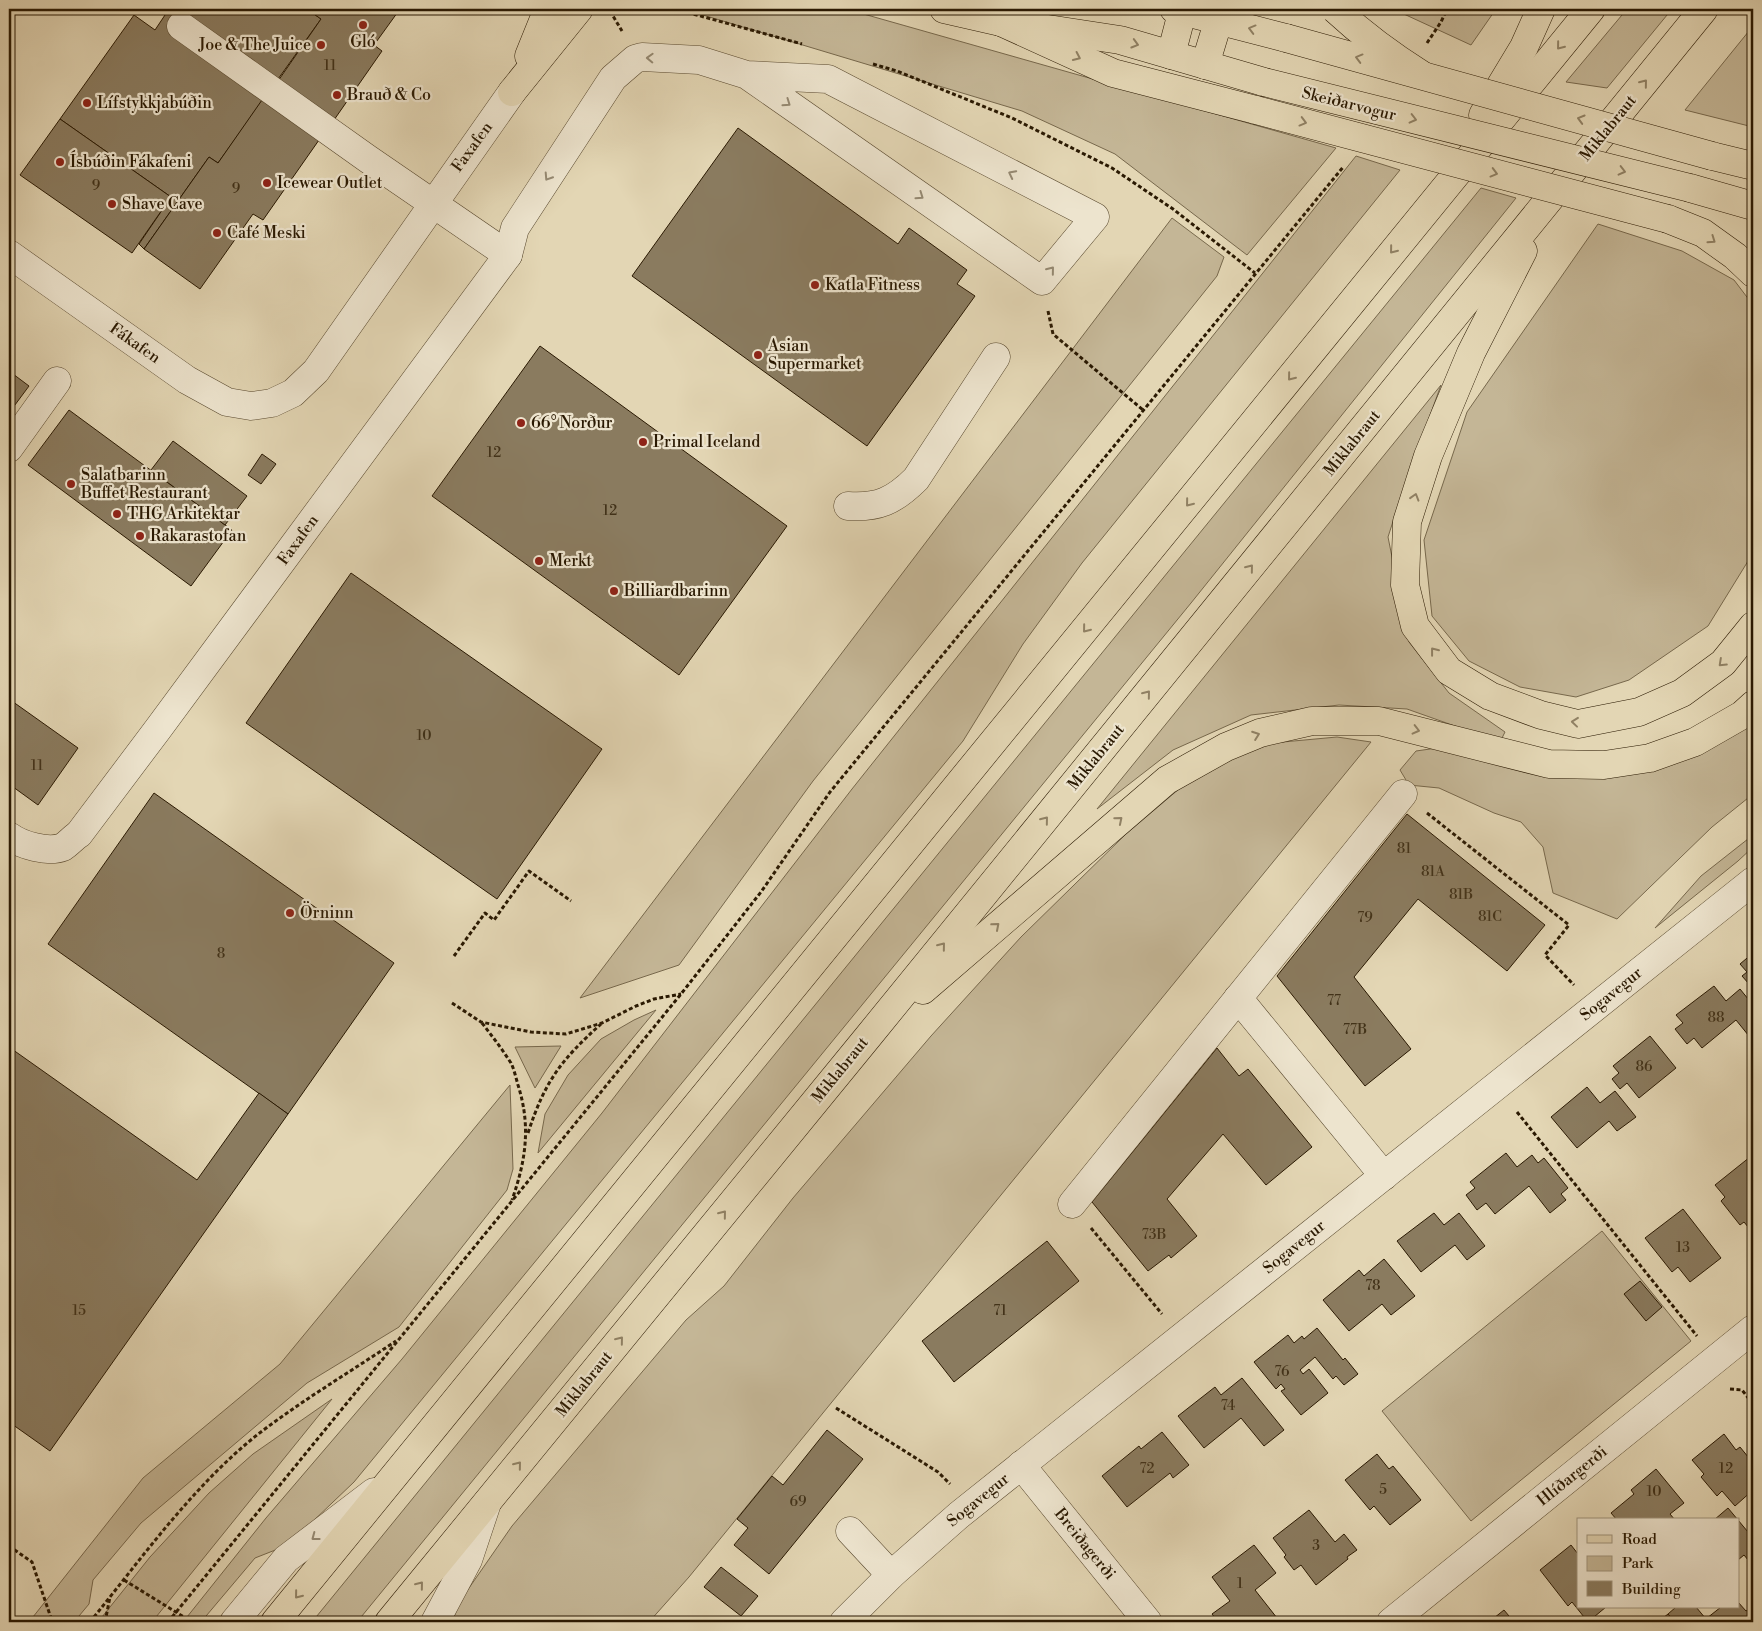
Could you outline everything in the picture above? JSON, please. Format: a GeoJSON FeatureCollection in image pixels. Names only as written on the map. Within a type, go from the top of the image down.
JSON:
{"type":"FeatureCollection","features":[{"type":"Feature","properties":{"kind":"main road"},"geometry":{"type":"LineString","coordinates":[[512,92],[548,9]]}},
{"type":"Feature","properties":{"kind":"main road"},"geometry":{"type":"LineString","coordinates":[[512,92],[578,9]]}},
{"type":"Feature","properties":{"kind":"main road","name":"Skeiðarvogur"},"geometry":{"type":"LineString","coordinates":[[944,9],[1001,22],[1120,40],[1264,82],[1690,188],[1753,206]]}},
{"type":"Feature","properties":{"kind":"main road"},"geometry":{"type":"LineString","coordinates":[[1335,9],[1361,33],[1391,56],[1422,75]]}},
{"type":"Feature","properties":{"kind":"main road"},"geometry":{"type":"LineString","coordinates":[[1424,212],[1524,47],[1541,9]]}},
{"type":"Feature","properties":{"kind":"main road"},"geometry":{"type":"LineString","coordinates":[[275,1622],[1591,9]]}},
{"type":"Feature","properties":{"kind":"main road","name":"Miklabraut"},"geometry":{"type":"LineString","coordinates":[[389,1622],[1548,203],[1704,9]]}},
{"type":"Feature","properties":{"kind":"main road"},"geometry":{"type":"LineString","coordinates":[[1171,55],[1180,10],[1220,14],[1286,38],[1753,166]]}},
{"type":"Feature","properties":{"kind":"main road"},"geometry":{"type":"LineString","coordinates":[[1205,65],[1220,14]]}},
{"type":"Feature","properties":{"kind":"main road"},"geometry":{"type":"LineString","coordinates":[[1001,22],[1113,73],[1668,219],[1703,233],[1735,256],[1753,273]]}},
{"type":"Feature","properties":{"kind":"main road"},"geometry":{"type":"LineString","coordinates":[[1548,203],[1471,353],[1428,456],[1407,522],[1405,585],[1415,626],[1449,671],[1490,696],[1541,715],[1578,724],[1639,712],[1682,693],[1724,663],[1753,626]]}},
{"type":"Feature","properties":{"kind":"main road"},"geometry":{"type":"LineString","coordinates":[[867,1038],[1167,780],[1226,748],[1260,733],[1312,721],[1379,721],[1549,764],[1604,765],[1650,758],[1696,742],[1742,716],[1753,705]]}},
{"type":"Feature","properties":{"kind":"street"},"geometry":{"type":"LineString","coordinates":[[181,26],[508,255],[515,228],[612,78],[636,59],[642,57],[699,60],[747,75],[828,79],[1095,217],[1042,281],[747,75]]}},
{"type":"Feature","properties":{"kind":"street","name":"Faxafen"},"geometry":{"type":"LineString","coordinates":[[272,403],[293,392],[316,371],[432,203],[512,92]]}},
{"type":"Feature","properties":{"kind":"street","name":"Fákafen"},"geometry":{"type":"LineString","coordinates":[[9,254],[195,384],[226,402],[251,406],[272,403]]}},
{"type":"Feature","properties":{"kind":"street","name":"Faxafen"},"geometry":{"type":"LineString","coordinates":[[9,836],[30,846],[46,849],[63,847],[79,834],[508,255]]}},
{"type":"Feature","properties":{"kind":"street"},"geometry":{"type":"LineString","coordinates":[[848,506],[863,507],[892,499],[916,479],[996,356]]}},
{"type":"Feature","properties":{"kind":"street"},"geometry":{"type":"LineString","coordinates":[[9,448],[57,381]]}},
{"type":"Feature","properties":{"kind":"street"},"geometry":{"type":"LineString","coordinates":[[1072,1204],[1238,998],[1413,802]]}},
{"type":"Feature","properties":{"kind":"street","name":"Sogavegur"},"geometry":{"type":"LineString","coordinates":[[844,1622],[891,1575],[959,1515],[1752,880]]}},
{"type":"Feature","properties":{"kind":"street"},"geometry":{"type":"LineString","coordinates":[[1238,998],[1384,1176]]}},
{"type":"Feature","properties":{"kind":"street","name":"Hlíðargerði"},"geometry":{"type":"LineString","coordinates":[[1391,1622],[1753,1329]]}},
{"type":"Feature","properties":{"kind":"street","name":"Breiðagerði"},"geometry":{"type":"LineString","coordinates":[[1021,1465],[1148,1622]]}},
{"type":"Feature","properties":{"kind":"street"},"geometry":{"type":"LineString","coordinates":[[234,1622],[286,1559],[395,1476]]}},
{"type":"Feature","properties":{"kind":"street","name":"Miklabraut"},"geometry":{"type":"LineString","coordinates":[[435,1622],[468,1560],[487,1503]]}},
{"type":"Feature","properties":{"kind":"street"},"geometry":{"type":"LineString","coordinates":[[850,1532],[891,1575]]}},
{"type":"Feature","properties":{"kind":"path"},"geometry":{"type":"LineString","coordinates":[[1425,47],[1447,9]]}},
{"type":"Feature","properties":{"kind":"path"},"geometry":{"type":"LineString","coordinates":[[168,1622],[681,994],[761,892],[830,792],[1348,161]]}},
{"type":"Feature","properties":{"kind":"path"},"geometry":{"type":"LineString","coordinates":[[1042,281],[1053,334],[1143,410]]}},
{"type":"Feature","properties":{"kind":"path"},"geometry":{"type":"LineString","coordinates":[[1413,802],[1569,925],[1545,955],[1576,987]]}},
{"type":"Feature","properties":{"kind":"path"},"geometry":{"type":"LineString","coordinates":[[454,956],[485,913],[494,920],[529,872],[571,902]]}},
{"type":"Feature","properties":{"kind":"path"},"geometry":{"type":"LineString","coordinates":[[481,1022],[531,1032],[566,1034],[602,1023],[654,999],[681,994]]}},
{"type":"Feature","properties":{"kind":"path"},"geometry":{"type":"LineString","coordinates":[[452,1003],[481,1022],[512,1065],[522,1096],[527,1135],[525,1155],[511,1203]]}},
{"type":"Feature","properties":{"kind":"path"},"geometry":{"type":"LineString","coordinates":[[527,1135],[544,1090],[556,1071],[568,1055],[602,1023]]}},
{"type":"Feature","properties":{"kind":"path"},"geometry":{"type":"LineString","coordinates":[[1517,1112],[1697,1336],[1694,1341]]}},
{"type":"Feature","properties":{"kind":"path"},"geometry":{"type":"LineString","coordinates":[[1103,1242],[1164,1316]]}},
{"type":"Feature","properties":{"kind":"path"},"geometry":{"type":"LineString","coordinates":[[90,1622],[201,1488],[233,1457],[288,1413],[399,1340]]}},
{"type":"Feature","properties":{"kind":"path"},"geometry":{"type":"LineString","coordinates":[[1724,1388],[1742,1390],[1753,1404]]}},
{"type":"Feature","properties":{"kind":"path"},"geometry":{"type":"LineString","coordinates":[[836,1408],[938,1472],[952,1486]]}},
{"type":"Feature","properties":{"kind":"path"},"geometry":{"type":"LineString","coordinates":[[9,1546],[32,1562],[51,1618],[72,1622]]}},
{"type":"Feature","properties":{"kind":"path"},"geometry":{"type":"LineString","coordinates":[[124,1580],[192,1622]]}},
{"type":"Feature","properties":{"kind":"path"},"geometry":{"type":"LineString","coordinates":[[105,1622],[110,1597]]}},
{"type":"Feature","properties":{"kind":"green space"},"geometry":{"type":"Polygon","coordinates":[[[683,9],[846,9],[1336,148],[1247,255],[1115,154],[1022,111],[683,9]]]}},
{"type":"Feature","properties":{"kind":"green space"},"geometry":{"type":"Polygon","coordinates":[[[1393,9],[1496,9],[1471,45],[1393,9]]]}},
{"type":"Feature","properties":{"kind":"green space"},"geometry":{"type":"Polygon","coordinates":[[[1627,9],[1672,9],[1607,88],[1566,82],[1627,9]]]}},
{"type":"Feature","properties":{"kind":"green space"},"geometry":{"type":"Polygon","coordinates":[[[1753,26],[1753,127],[1685,110],[1753,26]]]}},
{"type":"Feature","properties":{"kind":"green space"},"geometry":{"type":"Polygon","coordinates":[[[1356,156],[1400,170],[1082,563],[1023,644],[963,741],[354,1482],[288,1545],[255,1558],[201,1622],[183,1622],[266,1518],[402,1359],[602,1113],[852,789],[1356,156]]]}},
{"type":"Feature","properties":{"kind":"green space"},"geometry":{"type":"Polygon","coordinates":[[[1481,188],[1516,198],[1191,603],[357,1622],[312,1622],[1481,188]]]}},
{"type":"Feature","properties":{"kind":"green space"},"geometry":{"type":"Polygon","coordinates":[[[1172,218],[1224,257],[1217,276],[813,781],[679,965],[580,998],[1172,218]]]}},
{"type":"Feature","properties":{"kind":"green space"},"geometry":{"type":"Polygon","coordinates":[[[1598,224],[1682,251],[1734,280],[1753,305],[1753,553],[1708,626],[1629,680],[1576,697],[1520,687],[1469,661],[1432,616],[1424,540],[1467,412],[1598,224]]]}},
{"type":"Feature","properties":{"kind":"green space"},"geometry":{"type":"Polygon","coordinates":[[[1441,385],[1388,537],[1409,642],[1449,693],[1505,732],[1500,742],[1407,709],[1339,705],[1251,715],[1173,750],[1097,809],[1441,385]]]}},
{"type":"Feature","properties":{"kind":"green space"},"geometry":{"type":"Polygon","coordinates":[[[1753,721],[1753,794],[1712,827],[1617,919],[1553,893],[1543,847],[1521,822],[1494,813],[1439,788],[1409,785],[1400,770],[1416,751],[1444,747],[1546,772],[1753,721]]]}},
{"type":"Feature","properties":{"kind":"green space"},"geometry":{"type":"Polygon","coordinates":[[[1337,737],[1371,742],[689,1577],[649,1622],[452,1622],[460,1601],[512,1526],[686,1320],[724,1286],[793,1198],[931,1036],[1021,937],[1126,834],[1199,772],[1272,743],[1337,737]]]}},
{"type":"Feature","properties":{"kind":"green space"},"geometry":{"type":"Polygon","coordinates":[[[1753,835],[1753,847],[1655,928],[1701,876],[1753,835]]]}},
{"type":"Feature","properties":{"kind":"green space"},"geometry":{"type":"Polygon","coordinates":[[[656,1010],[538,1153],[545,1114],[568,1075],[601,1039],[656,1010]]]}},
{"type":"Feature","properties":{"kind":"green space"},"geometry":{"type":"Polygon","coordinates":[[[561,1046],[535,1088],[515,1047],[561,1046]]]}},
{"type":"Feature","properties":{"kind":"green space"},"geometry":{"type":"Polygon","coordinates":[[[510,1085],[513,1169],[507,1190],[399,1327],[307,1383],[141,1523],[93,1580],[89,1604],[74,1622],[29,1622],[143,1478],[280,1364],[510,1085]]]}},
{"type":"Feature","properties":{"kind":"green space"},"geometry":{"type":"Polygon","coordinates":[[[1602,1231],[1691,1341],[1471,1521],[1382,1411],[1602,1231]]]}},
{"type":"Feature","properties":{"kind":"green space"},"geometry":{"type":"Polygon","coordinates":[[[332,1399],[152,1622],[98,1622],[150,1557],[209,1493],[253,1454],[332,1399]]]}},
{"type":"Feature","properties":{"kind":"building"},"geometry":{"type":"Polygon","coordinates":[[[169,9],[313,9],[311,12],[321,19],[218,163],[209,157],[144,249],[139,244],[171,197],[60,119],[134,15],[155,30],[169,9]]]}},
{"type":"Feature","properties":{"kind":"building"},"geometry":{"type":"Polygon","coordinates":[[[313,9],[400,9],[374,45],[382,51],[334,120],[278,81],[321,19],[311,12],[313,9]]]}},
{"type":"Feature","properties":{"kind":"building"},"geometry":{"type":"Polygon","coordinates":[[[262,100],[319,140],[263,220],[253,214],[200,289],[144,249],[209,157],[218,163],[262,100]]]}},
{"type":"Feature","properties":{"kind":"building"},"geometry":{"type":"Polygon","coordinates":[[[60,119],[171,197],[132,253],[20,175],[60,119]]]}},
{"type":"Feature","properties":{"kind":"building"},"geometry":{"type":"Polygon","coordinates":[[[738,128],[898,244],[909,228],[967,270],[957,284],[975,296],[867,446],[632,276],[738,128]]]}},
{"type":"Feature","properties":{"kind":"building"},"geometry":{"type":"Polygon","coordinates":[[[540,346],[787,526],[679,675],[432,496],[540,346]]]}},
{"type":"Feature","properties":{"kind":"building"},"geometry":{"type":"Polygon","coordinates":[[[9,371],[29,386],[9,413],[9,371]]]}},
{"type":"Feature","properties":{"kind":"building"},"geometry":{"type":"Polygon","coordinates":[[[69,410],[232,530],[191,586],[28,465],[69,410]]]}},
{"type":"Feature","properties":{"kind":"building"},"geometry":{"type":"Polygon","coordinates":[[[173,441],[247,496],[225,525],[151,470],[173,441]]]}},
{"type":"Feature","properties":{"kind":"building"},"geometry":{"type":"Polygon","coordinates":[[[262,454],[276,464],[261,484],[248,475],[262,454]]]}},
{"type":"Feature","properties":{"kind":"building"},"geometry":{"type":"Polygon","coordinates":[[[351,573],[602,749],[497,899],[246,723],[351,573]]]}},
{"type":"Feature","properties":{"kind":"building"},"geometry":{"type":"Polygon","coordinates":[[[9,699],[78,748],[38,805],[9,784],[9,699]]]}},
{"type":"Feature","properties":{"kind":"building"},"geometry":{"type":"Polygon","coordinates":[[[154,793],[394,963],[288,1114],[48,944],[154,793]]]}},
{"type":"Feature","properties":{"kind":"building"},"geometry":{"type":"Polygon","coordinates":[[[1407,814],[1545,925],[1507,971],[1418,899],[1354,977],[1411,1049],[1365,1086],[1277,976],[1407,814]]]}},
{"type":"Feature","properties":{"kind":"building"},"geometry":{"type":"Polygon","coordinates":[[[1753,953],[1753,981],[1749,984],[1742,976],[1747,972],[1740,964],[1753,953]]]}},
{"type":"Feature","properties":{"kind":"building"},"geometry":{"type":"Polygon","coordinates":[[[1714,986],[1726,1001],[1740,989],[1753,1005],[1753,1041],[1736,1020],[1702,1048],[1694,1038],[1687,1044],[1675,1029],[1683,1023],[1676,1015],[1714,986]]]}},
{"type":"Feature","properties":{"kind":"building"},"geometry":{"type":"Polygon","coordinates":[[[1650,1036],[1676,1068],[1639,1098],[1627,1083],[1620,1089],[1612,1079],[1619,1073],[1613,1066],[1650,1036]]]}},
{"type":"Feature","properties":{"kind":"building"},"geometry":{"type":"Polygon","coordinates":[[[9,1047],[197,1180],[259,1093],[288,1114],[50,1451],[9,1422],[9,1047]]]}},
{"type":"Feature","properties":{"kind":"building"},"geometry":{"type":"Polygon","coordinates":[[[1217,1048],[1239,1076],[1248,1069],[1312,1147],[1266,1185],[1223,1134],[1167,1199],[1197,1236],[1171,1258],[1169,1255],[1148,1271],[1092,1202],[1217,1048]]]}},
{"type":"Feature","properties":{"kind":"building"},"geometry":{"type":"Polygon","coordinates":[[[1587,1087],[1600,1103],[1615,1091],[1636,1117],[1617,1131],[1609,1121],[1577,1148],[1551,1117],[1587,1087]]]}},
{"type":"Feature","properties":{"kind":"building"},"geometry":{"type":"Polygon","coordinates":[[[1506,1153],[1517,1167],[1532,1155],[1538,1163],[1544,1158],[1568,1188],[1561,1194],[1566,1200],[1550,1213],[1529,1186],[1495,1214],[1486,1203],[1477,1210],[1466,1195],[1475,1188],[1470,1182],[1506,1153]]]}},
{"type":"Feature","properties":{"kind":"building"},"geometry":{"type":"Polygon","coordinates":[[[1750,1157],[1753,1161],[1753,1233],[1744,1222],[1740,1225],[1721,1201],[1725,1197],[1715,1185],[1750,1157]]]}},
{"type":"Feature","properties":{"kind":"building"},"geometry":{"type":"Polygon","coordinates":[[[1683,1209],[1721,1258],[1690,1282],[1678,1267],[1672,1272],[1645,1238],[1683,1209]]]}},
{"type":"Feature","properties":{"kind":"building"},"geometry":{"type":"Polygon","coordinates":[[[1434,1213],[1444,1225],[1459,1213],[1485,1246],[1467,1260],[1455,1245],[1421,1272],[1397,1241],[1434,1213]]]}},
{"type":"Feature","properties":{"kind":"building"},"geometry":{"type":"Polygon","coordinates":[[[1047,1241],[1079,1281],[954,1382],[922,1341],[1047,1241]]]}},
{"type":"Feature","properties":{"kind":"building"},"geometry":{"type":"Polygon","coordinates":[[[1384,1259],[1415,1296],[1391,1315],[1382,1304],[1349,1331],[1323,1300],[1359,1270],[1364,1276],[1384,1259]]]}},
{"type":"Feature","properties":{"kind":"building"},"geometry":{"type":"Polygon","coordinates":[[[1640,1281],[1662,1307],[1646,1321],[1624,1294],[1640,1281]]]}},
{"type":"Feature","properties":{"kind":"building"},"geometry":{"type":"Polygon","coordinates":[[[1317,1328],[1343,1360],[1345,1358],[1358,1374],[1344,1385],[1336,1376],[1333,1379],[1315,1357],[1300,1370],[1303,1374],[1309,1369],[1328,1393],[1301,1415],[1281,1391],[1285,1389],[1281,1384],[1276,1389],[1254,1362],[1288,1335],[1294,1343],[1302,1336],[1304,1339],[1317,1328]]]}},
{"type":"Feature","properties":{"kind":"building"},"geometry":{"type":"Polygon","coordinates":[[[1242,1378],[1284,1430],[1264,1446],[1241,1418],[1204,1448],[1178,1416],[1215,1387],[1221,1395],[1242,1378]]]}},
{"type":"Feature","properties":{"kind":"building"},"geometry":{"type":"Polygon","coordinates":[[[827,1430],[863,1459],[769,1574],[734,1545],[748,1528],[737,1519],[772,1476],[783,1485],[827,1430]]]}},
{"type":"Feature","properties":{"kind":"building"},"geometry":{"type":"Polygon","coordinates":[[[1162,1432],[1189,1465],[1173,1478],[1170,1473],[1127,1507],[1102,1476],[1139,1446],[1141,1449],[1162,1432]]]}},
{"type":"Feature","properties":{"kind":"building"},"geometry":{"type":"Polygon","coordinates":[[[1724,1434],[1736,1450],[1740,1447],[1753,1463],[1753,1490],[1735,1506],[1722,1491],[1717,1496],[1701,1477],[1704,1474],[1692,1460],[1724,1434]]]}},
{"type":"Feature","properties":{"kind":"building"},"geometry":{"type":"Polygon","coordinates":[[[1377,1454],[1389,1469],[1393,1466],[1421,1500],[1390,1525],[1374,1506],[1370,1510],[1345,1480],[1377,1454]]]}},
{"type":"Feature","properties":{"kind":"building"},"geometry":{"type":"Polygon","coordinates":[[[1656,1469],[1684,1503],[1670,1514],[1673,1518],[1615,1518],[1611,1513],[1634,1494],[1631,1490],[1656,1469]]]}},
{"type":"Feature","properties":{"kind":"building"},"geometry":{"type":"Polygon","coordinates":[[[1728,1508],[1736,1518],[1716,1518],[1728,1508]]]}},
{"type":"Feature","properties":{"kind":"building"},"geometry":{"type":"Polygon","coordinates":[[[1309,1510],[1335,1542],[1344,1534],[1357,1550],[1316,1585],[1301,1565],[1294,1570],[1284,1557],[1286,1555],[1273,1538],[1309,1510]]]}},
{"type":"Feature","properties":{"kind":"building"},"geometry":{"type":"Polygon","coordinates":[[[1740,1522],[1753,1538],[1753,1566],[1744,1555],[1740,1558],[1740,1522]]]}},
{"type":"Feature","properties":{"kind":"building"},"geometry":{"type":"Polygon","coordinates":[[[1254,1545],[1276,1573],[1255,1590],[1277,1618],[1271,1622],[1218,1622],[1212,1614],[1230,1601],[1212,1577],[1254,1545]]]}},
{"type":"Feature","properties":{"kind":"building"},"geometry":{"type":"Polygon","coordinates":[[[1571,1545],[1577,1553],[1577,1608],[1605,1608],[1588,1622],[1572,1602],[1568,1606],[1540,1570],[1571,1545]]]}},
{"type":"Feature","properties":{"kind":"building"},"geometry":{"type":"Polygon","coordinates":[[[721,1567],[758,1596],[741,1616],[704,1587],[721,1567]]]}},
{"type":"Feature","properties":{"kind":"building"},"geometry":{"type":"Polygon","coordinates":[[[1740,1604],[1746,1611],[1749,1609],[1753,1613],[1753,1622],[1702,1622],[1720,1608],[1740,1608],[1740,1604]]]}},
{"type":"Feature","properties":{"kind":"building"},"geometry":{"type":"Polygon","coordinates":[[[1675,1608],[1697,1608],[1706,1619],[1702,1622],[1675,1622],[1668,1614],[1675,1608]]]}},
{"type":"Feature","properties":{"kind":"building"},"geometry":{"type":"Polygon","coordinates":[[[1504,1610],[1514,1622],[1489,1622],[1504,1610]]]}},
{"type":"Feature","properties":{"kind":"building"},"geometry":{"type":"Polygon","coordinates":[[[1668,1614],[1675,1622],[1658,1622],[1668,1614]]]}},
{"type":"Feature","properties":{"kind":"place","name":"Gló"},"geometry":{"type":"Point","coordinates":[363,25]}},
{"type":"Feature","properties":{"kind":"place","name":"Joe & The Juice"},"geometry":{"type":"Point","coordinates":[321,45]}},
{"type":"Feature","properties":{"kind":"place","name":"Brauð & Co"},"geometry":{"type":"Point","coordinates":[337,95]}},
{"type":"Feature","properties":{"kind":"place","name":"Lífstykkjabúðin"},"geometry":{"type":"Point","coordinates":[87,103]}},
{"type":"Feature","properties":{"kind":"place","name":"Ísbúðin Fákafeni"},"geometry":{"type":"Point","coordinates":[60,162]}},
{"type":"Feature","properties":{"kind":"place","name":"Icewear Outlet"},"geometry":{"type":"Point","coordinates":[267,183]}},
{"type":"Feature","properties":{"kind":"place","name":"Shave Cave"},"geometry":{"type":"Point","coordinates":[112,204]}},
{"type":"Feature","properties":{"kind":"place","name":"Café Meski"},"geometry":{"type":"Point","coordinates":[217,233]}},
{"type":"Feature","properties":{"kind":"place","name":"Katla Fitness"},"geometry":{"type":"Point","coordinates":[815,285]}},
{"type":"Feature","properties":{"kind":"place","name":"Asian Supermarket"},"geometry":{"type":"Point","coordinates":[758,355]}},
{"type":"Feature","properties":{"kind":"place","name":"66° Norður"},"geometry":{"type":"Point","coordinates":[521,423]}},
{"type":"Feature","properties":{"kind":"place","name":"Primal Iceland"},"geometry":{"type":"Point","coordinates":[643,442]}},
{"type":"Feature","properties":{"kind":"place","name":"Salatbarinn Buffet Restaurant"},"geometry":{"type":"Point","coordinates":[71,484]}},
{"type":"Feature","properties":{"kind":"place","name":"THG Arkitektar"},"geometry":{"type":"Point","coordinates":[117,514]}},
{"type":"Feature","properties":{"kind":"place","name":"Rakarastofan"},"geometry":{"type":"Point","coordinates":[140,536]}},
{"type":"Feature","properties":{"kind":"place","name":"Merkt"},"geometry":{"type":"Point","coordinates":[539,561]}},
{"type":"Feature","properties":{"kind":"place","name":"Billiardbarinn"},"geometry":{"type":"Point","coordinates":[614,591]}},
{"type":"Feature","properties":{"kind":"place","name":"Örninn"},"geometry":{"type":"Point","coordinates":[290,913]}}]}
